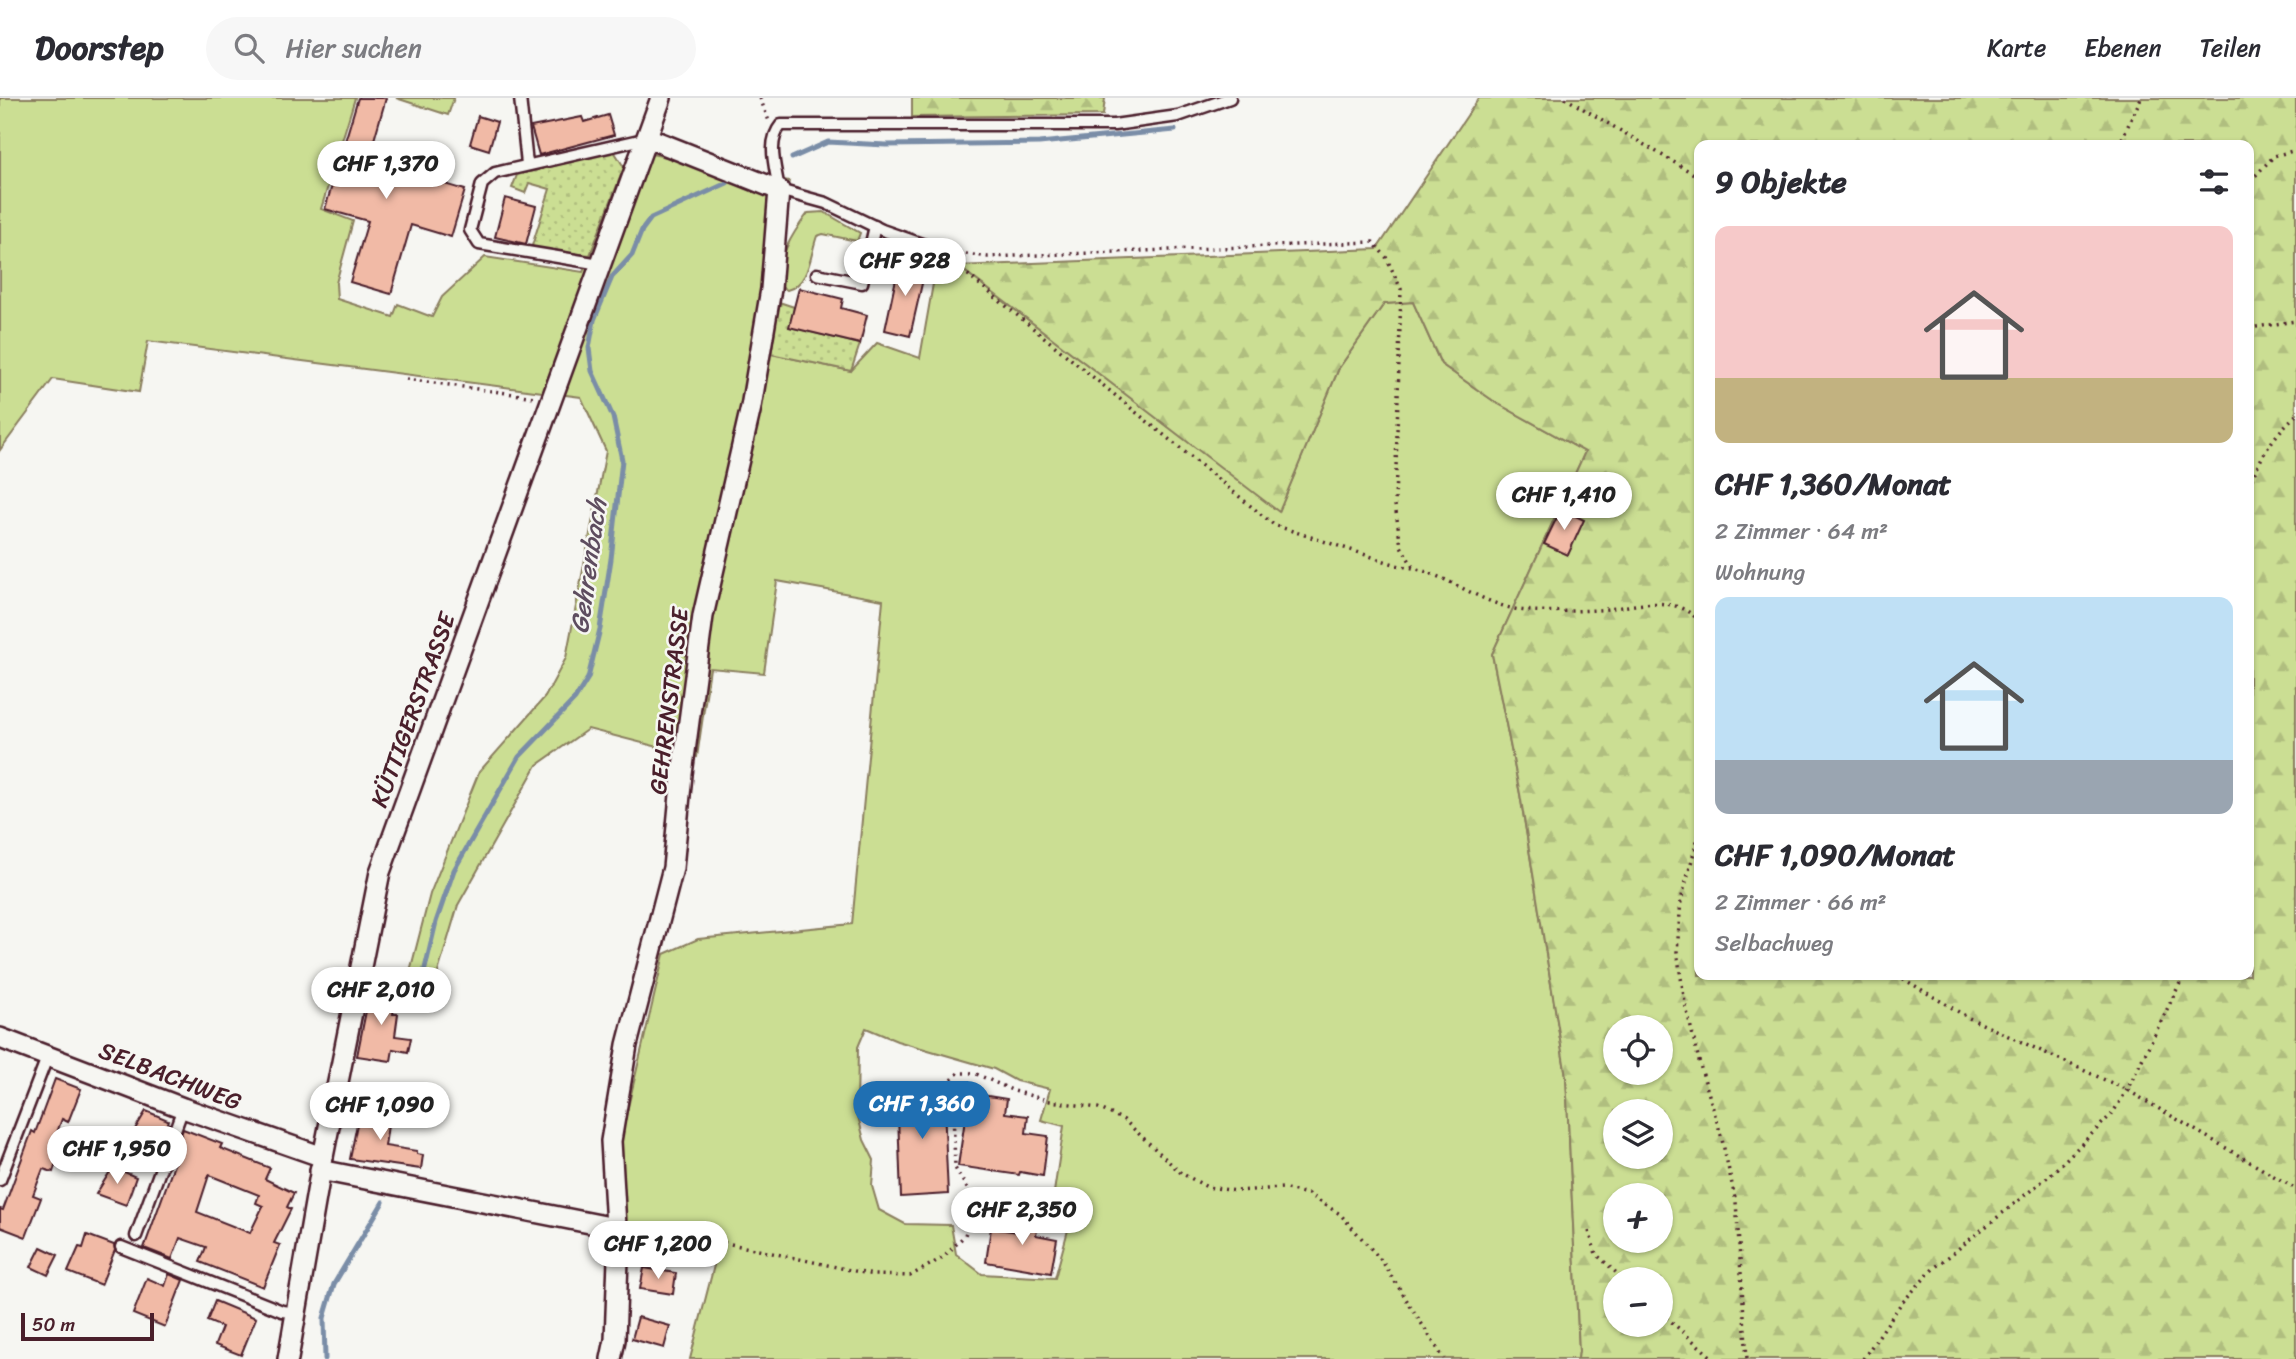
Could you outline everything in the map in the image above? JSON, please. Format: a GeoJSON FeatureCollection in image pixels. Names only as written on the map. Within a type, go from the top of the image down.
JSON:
{"type":"FeatureCollection","features":[{"type":"Feature","properties":{"kind":"street","name":"KÜTTIGERSTRASSE"},"geometry":{"type":"LineString","coordinates":[[288,1359],[321,1164],[380,872],[661,98]]}},
{"type":"Feature","properties":{"kind":"street"},"geometry":{"type":"LineString","coordinates":[[648,138],[779,190]]}},
{"type":"Feature","properties":{"kind":"street","name":"GEHRENSTRASSE"},"geometry":{"type":"LineString","coordinates":[[611,1359],[615,1340],[618,1260],[611,1141],[627,1045],[673,868],[703,616],[751,407],[771,289],[779,190]]}},
{"type":"Feature","properties":{"kind":"street","name":"SELBACHWEG"},"geometry":{"type":"LineString","coordinates":[[0,1038],[321,1164],[615,1228]]}},
{"type":"Feature","properties":{"kind":"lane"},"geometry":{"type":"LineString","coordinates":[[520,98],[527,164]]}},
{"type":"Feature","properties":{"kind":"lane"},"geometry":{"type":"LineString","coordinates":[[939,250],[875,226],[826,203],[779,190],[772,142],[774,133],[781,125],[1114,125],[1178,116],[1230,98]]}},
{"type":"Feature","properties":{"kind":"lane"},"geometry":{"type":"LineString","coordinates":[[600,264],[479,244],[470,230],[482,184],[495,173],[527,164],[648,138]]}},
{"type":"Feature","properties":{"kind":"lane"},"geometry":{"type":"LineString","coordinates":[[817,274],[862,283],[875,226]]}},
{"type":"Feature","properties":{"kind":"lane"},"geometry":{"type":"LineString","coordinates":[[0,1180],[48,1055]]}},
{"type":"Feature","properties":{"kind":"lane"},"geometry":{"type":"LineString","coordinates":[[136,1236],[183,1108]]}},
{"type":"Feature","properties":{"kind":"lane"},"geometry":{"type":"LineString","coordinates":[[121,1247],[282,1311],[296,1313]]}},
{"type":"Feature","properties":{"kind":"path"},"geometry":{"type":"LineString","coordinates":[[760,98],[774,133]]}},
{"type":"Feature","properties":{"kind":"path"},"geometry":{"type":"LineString","coordinates":[[1565,98],[1694,174]]}},
{"type":"Feature","properties":{"kind":"path"},"geometry":{"type":"LineString","coordinates":[[2121,140],[2141,98]]}},
{"type":"Feature","properties":{"kind":"path"},"geometry":{"type":"LineString","coordinates":[[2254,176],[2274,156],[2296,150]]}},
{"type":"Feature","properties":{"kind":"path"},"geometry":{"type":"LineString","coordinates":[[939,250],[988,257],[1373,242],[1387,257],[1401,289],[1395,505],[1401,546],[1413,567]]}},
{"type":"Feature","properties":{"kind":"path"},"geometry":{"type":"LineString","coordinates":[[939,250],[1274,525],[1400,566],[1413,567],[1483,598],[1528,611],[1600,610],[1648,602],[1689,610],[1694,616]]}},
{"type":"Feature","properties":{"kind":"path"},"geometry":{"type":"LineString","coordinates":[[2254,327],[2296,321]]}},
{"type":"Feature","properties":{"kind":"path"},"geometry":{"type":"LineString","coordinates":[[406,379],[551,399]]}},
{"type":"Feature","properties":{"kind":"path"},"geometry":{"type":"LineString","coordinates":[[2254,474],[2262,455],[2279,430],[2296,415]]}},
{"type":"Feature","properties":{"kind":"path"},"geometry":{"type":"LineString","coordinates":[[1694,852],[1681,900],[1677,952],[1685,1003],[1721,1135],[1736,1202],[1747,1359]]}},
{"type":"Feature","properties":{"kind":"path"},"geometry":{"type":"LineString","coordinates":[[1905,980],[1969,1018],[2127,1090],[2296,1189]]}},
{"type":"Feature","properties":{"kind":"path"},"geometry":{"type":"LineString","coordinates":[[1863,1359],[1900,1305],[1933,1269],[2050,1175],[2112,1114],[2127,1090],[2182,980]]}},
{"type":"Feature","properties":{"kind":"path"},"geometry":{"type":"LineString","coordinates":[[615,1228],[708,1239],[873,1275],[910,1276],[944,1257],[965,1235],[974,1209],[968,1190],[955,1168],[951,1080],[958,1073],[974,1073],[1014,1091],[1050,1101],[1098,1108],[1124,1120],[1181,1173],[1207,1187],[1237,1191],[1282,1188],[1308,1194],[1340,1214],[1382,1261],[1444,1359]]}},
{"type":"Feature","properties":{"kind":"path"},"geometry":{"type":"LineString","coordinates":[[1589,1231],[1596,1254],[1610,1267]]}},
{"type":"Feature","properties":{"kind":"path"},"geometry":{"type":"LineString","coordinates":[[1673,1323],[1714,1359]]}},
{"type":"Feature","properties":{"kind":"green space"},"geometry":{"type":"Polygon","coordinates":[[[0,98],[355,98],[321,209],[353,221],[336,283],[337,299],[393,317],[398,304],[432,317],[442,297],[485,257],[583,272],[631,150],[789,181],[753,350],[851,371],[877,343],[920,358],[940,244],[958,266],[1279,511],[1339,368],[1384,304],[1413,302],[1441,364],[1495,402],[1585,452],[1492,654],[1520,794],[1566,1076],[1578,1359],[690,1359],[719,1246],[610,1222],[621,1137],[664,954],[698,939],[852,924],[883,600],[777,581],[764,673],[710,668],[697,757],[588,729],[537,765],[458,905],[434,986],[407,983],[430,894],[479,772],[545,697],[566,658],[606,451],[581,397],[148,341],[139,392],[53,379],[0,450],[0,98]],[[866,1028],[858,1047],[857,1112],[864,1140],[874,1160],[872,1186],[879,1210],[905,1224],[951,1225],[956,1254],[982,1274],[1055,1278],[1071,1219],[1051,1212],[1064,1126],[1041,1120],[1050,1089],[1016,1081],[994,1069],[897,1041],[866,1028]]]}},
{"type":"Feature","properties":{"kind":"green space"},"geometry":{"type":"Polygon","coordinates":[[[396,98],[454,98],[448,115],[396,98]]]}},
{"type":"Feature","properties":{"kind":"green space"},"geometry":{"type":"Polygon","coordinates":[[[912,98],[1105,98],[1103,115],[912,117],[912,98]]]}},
{"type":"Feature","properties":{"kind":"green space"},"geometry":{"type":"Polygon","coordinates":[[[1479,98],[2296,98],[2296,1359],[1578,1359],[1566,1076],[1520,794],[1492,654],[1585,452],[1495,402],[1441,364],[1413,302],[1384,304],[1339,368],[1279,512],[958,266],[1377,249],[1479,98]]]}},
{"type":"Feature","properties":{"kind":"green space"},"geometry":{"type":"Polygon","coordinates":[[[614,151],[624,167],[590,255],[531,249],[550,189],[529,183],[525,193],[512,188],[517,175],[614,151]]]}},
{"type":"Feature","properties":{"kind":"green space"},"geometry":{"type":"Polygon","coordinates":[[[824,212],[860,233],[857,241],[823,234],[817,236],[805,275],[795,287],[787,290],[782,287],[780,277],[786,248],[808,213],[824,212]]]}},
{"type":"Feature","properties":{"kind":"green space"},"geometry":{"type":"Polygon","coordinates":[[[779,302],[794,307],[790,327],[860,344],[851,371],[771,354],[779,302]]]}},
{"type":"Feature","properties":{"kind":"building"},"geometry":{"type":"Polygon","coordinates":[[[358,98],[386,98],[368,161],[465,190],[451,237],[411,225],[391,294],[350,282],[368,221],[325,209],[358,98]]]}},
{"type":"Feature","properties":{"kind":"building"},"geometry":{"type":"Polygon","coordinates":[[[608,115],[614,135],[539,155],[531,127],[582,117],[584,122],[608,115]]]}},
{"type":"Feature","properties":{"kind":"building"},"geometry":{"type":"Polygon","coordinates":[[[478,116],[497,122],[489,150],[470,144],[478,116]]]}},
{"type":"Feature","properties":{"kind":"building"},"geometry":{"type":"Polygon","coordinates":[[[505,198],[536,206],[526,244],[495,237],[505,198]]]}},
{"type":"Feature","properties":{"kind":"building"},"geometry":{"type":"Polygon","coordinates":[[[900,260],[926,266],[910,336],[885,330],[900,260]]]}},
{"type":"Feature","properties":{"kind":"building"},"geometry":{"type":"Polygon","coordinates":[[[799,288],[843,299],[841,308],[867,315],[860,344],[789,327],[799,288]]]}},
{"type":"Feature","properties":{"kind":"building"},"geometry":{"type":"Polygon","coordinates":[[[1561,509],[1584,520],[1568,555],[1544,544],[1561,509]]]}},
{"type":"Feature","properties":{"kind":"building"},"geometry":{"type":"Polygon","coordinates":[[[371,986],[397,990],[393,1014],[398,1014],[395,1036],[411,1038],[408,1052],[393,1049],[391,1061],[357,1056],[371,986]]]}},
{"type":"Feature","properties":{"kind":"building"},"geometry":{"type":"Polygon","coordinates":[[[55,1079],[81,1089],[68,1122],[62,1119],[52,1146],[60,1149],[53,1172],[43,1169],[33,1195],[41,1198],[26,1237],[0,1227],[0,1209],[3,1210],[32,1131],[35,1133],[55,1079]]]}},
{"type":"Feature","properties":{"kind":"building"},"geometry":{"type":"Polygon","coordinates":[[[943,1086],[948,1194],[901,1197],[897,1088],[943,1086]]]}},
{"type":"Feature","properties":{"kind":"building"},"geometry":{"type":"Polygon","coordinates":[[[969,1093],[1007,1099],[1005,1113],[1028,1116],[1026,1133],[1048,1136],[1043,1176],[958,1166],[969,1093]]]}},
{"type":"Feature","properties":{"kind":"building"},"geometry":{"type":"Polygon","coordinates":[[[365,1108],[390,1111],[385,1146],[417,1151],[417,1154],[423,1155],[421,1169],[350,1159],[359,1114],[364,1115],[365,1108]]]}},
{"type":"Feature","properties":{"kind":"building"},"geometry":{"type":"Polygon","coordinates":[[[146,1111],[168,1120],[158,1156],[126,1144],[146,1111]]]}},
{"type":"Feature","properties":{"kind":"building"},"geometry":{"type":"Polygon","coordinates":[[[183,1129],[222,1144],[220,1148],[270,1168],[265,1179],[294,1193],[287,1207],[291,1209],[274,1243],[280,1245],[263,1287],[200,1262],[206,1247],[180,1238],[172,1259],[144,1248],[175,1162],[172,1161],[183,1129]],[[209,1175],[197,1212],[250,1233],[263,1206],[256,1203],[259,1195],[209,1175]]]}},
{"type":"Feature","properties":{"kind":"building"},"geometry":{"type":"Polygon","coordinates":[[[113,1167],[136,1177],[126,1205],[96,1194],[113,1167]]]}},
{"type":"Feature","properties":{"kind":"building"},"geometry":{"type":"Polygon","coordinates":[[[1022,1214],[1039,1218],[1036,1235],[1057,1239],[1051,1273],[986,1262],[991,1228],[1019,1232],[1022,1214]]]}},
{"type":"Feature","properties":{"kind":"building"},"geometry":{"type":"Polygon","coordinates":[[[87,1235],[114,1245],[115,1250],[101,1285],[68,1272],[79,1247],[83,1248],[87,1235]]]}},
{"type":"Feature","properties":{"kind":"building"},"geometry":{"type":"Polygon","coordinates":[[[41,1247],[58,1255],[48,1275],[31,1267],[41,1247]]]}},
{"type":"Feature","properties":{"kind":"building"},"geometry":{"type":"Polygon","coordinates":[[[644,1268],[676,1273],[673,1294],[640,1289],[644,1268]]]}},
{"type":"Feature","properties":{"kind":"building"},"geometry":{"type":"Polygon","coordinates":[[[169,1274],[183,1280],[165,1327],[133,1314],[147,1278],[165,1286],[169,1274]]]}},
{"type":"Feature","properties":{"kind":"building"},"geometry":{"type":"Polygon","coordinates":[[[215,1301],[256,1318],[241,1355],[215,1345],[222,1327],[207,1321],[215,1301]]]}},
{"type":"Feature","properties":{"kind":"building"},"geometry":{"type":"Polygon","coordinates":[[[638,1317],[670,1326],[664,1348],[632,1339],[638,1317]]]}},
{"type":"Feature","properties":{"kind":"waterway","name":"Gehrenbach"},"geometry":{"type":"LineString","coordinates":[[792,158],[828,142],[886,145],[1039,143],[1175,130]]}},
{"type":"Feature","properties":{"kind":"waterway","name":"Gehrenbach"},"geometry":{"type":"LineString","coordinates":[[423,977],[436,922],[454,870],[519,757],[575,699],[588,678],[600,629],[611,559],[622,460],[613,417],[592,371],[589,348],[594,320],[612,277],[632,255],[642,230],[651,218],[727,183]]}},
{"type":"Feature","properties":{"kind":"waterway","name":"Gehrenbach"},"geometry":{"type":"LineString","coordinates":[[325,1359],[324,1318],[334,1284],[383,1202]]}}]}
